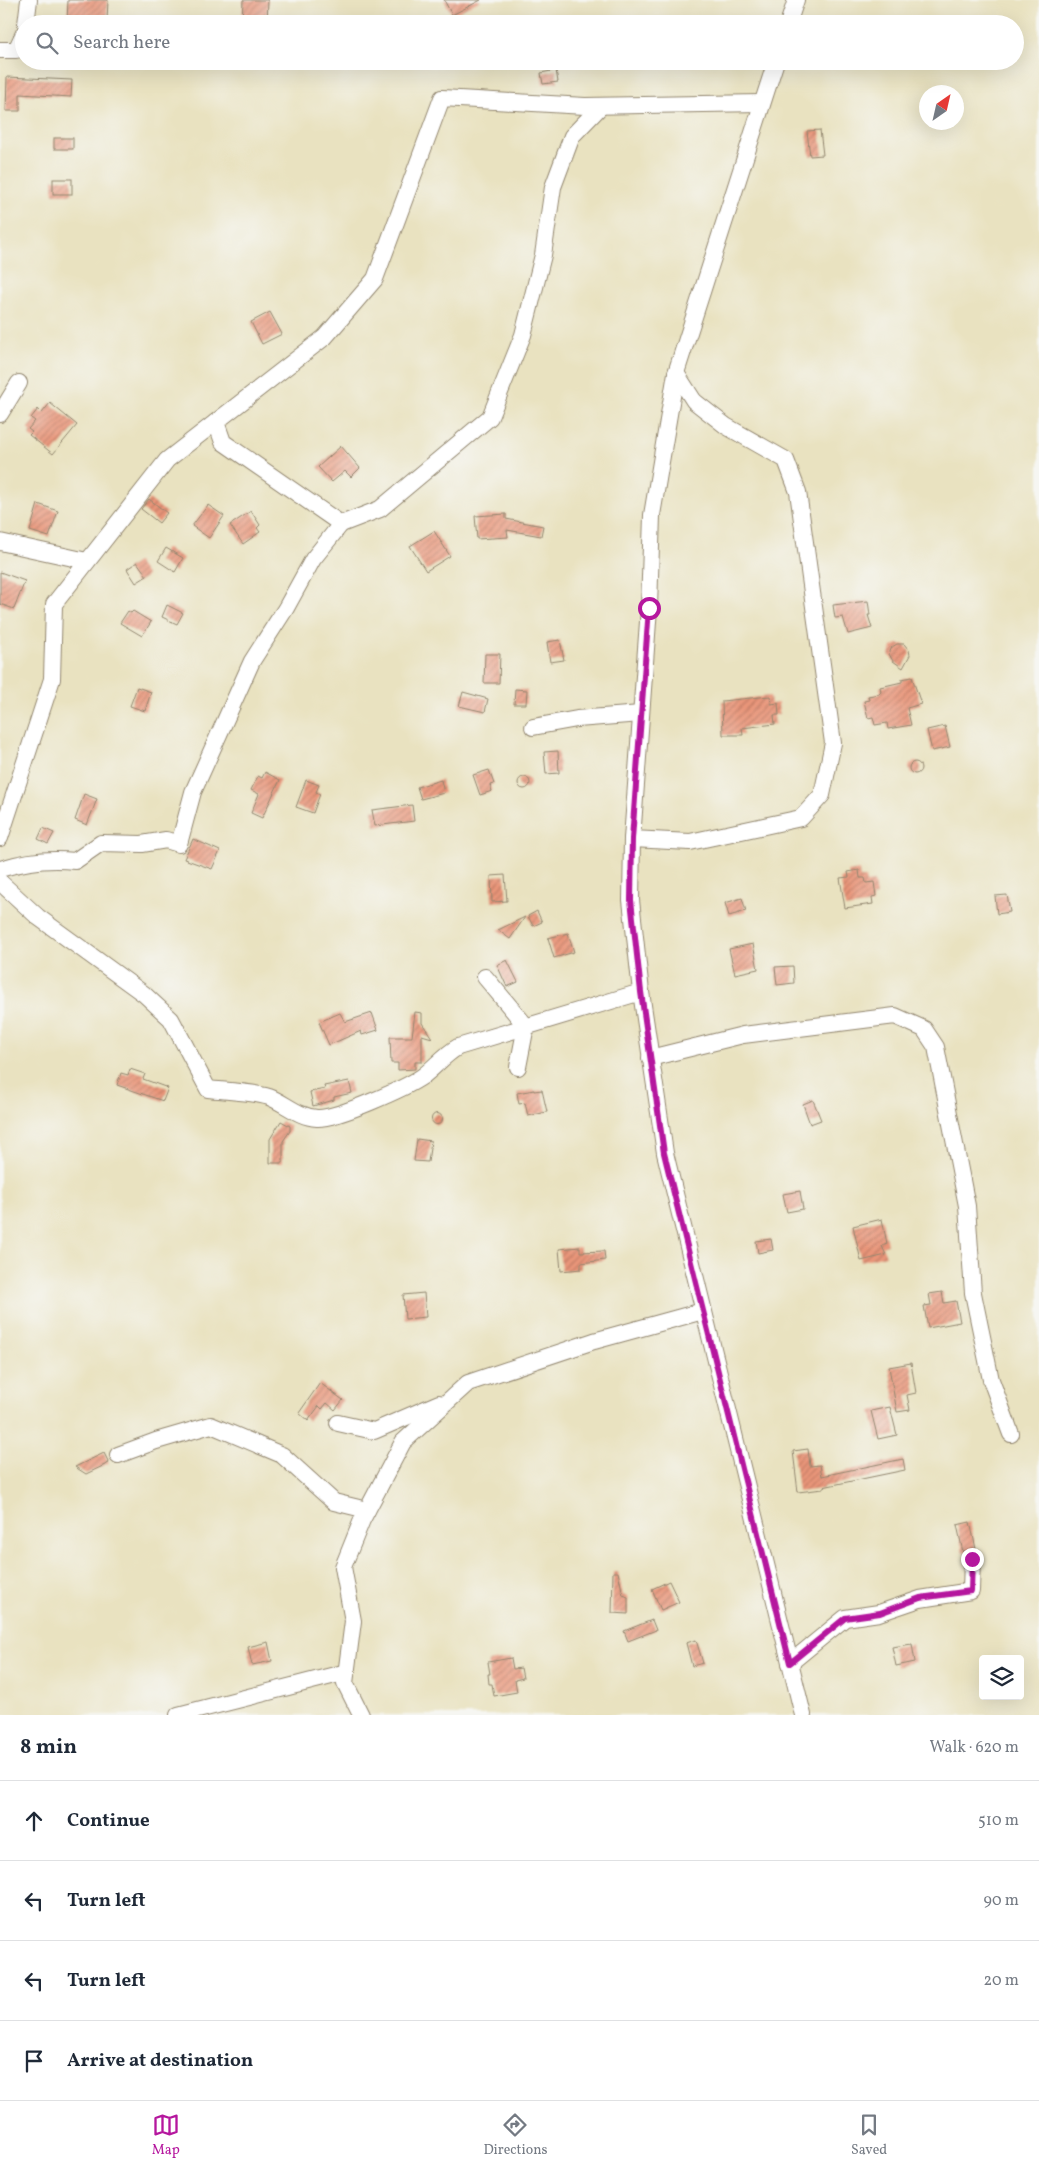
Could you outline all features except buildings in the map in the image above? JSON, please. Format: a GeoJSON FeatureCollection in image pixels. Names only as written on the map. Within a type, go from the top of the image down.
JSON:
{"type":"FeatureCollection","features":[{"type":"Feature","properties":{"kind":"street"},"geometry":{"type":"LineString","coordinates":[[27,15],[29,0]]}},
{"type":"Feature","properties":{"kind":"street"},"geometry":{"type":"LineString","coordinates":[[791,15],[796,0]]}},
{"type":"Feature","properties":{"kind":"street"},"geometry":{"type":"LineString","coordinates":[[0,50],[15,50]]}},
{"type":"Feature","properties":{"kind":"street"},"geometry":{"type":"LineString","coordinates":[[773,70],[676,373],[652,515],[649,608],[632,839],[631,900],[641,992],[664,1153],[803,1715]]}},
{"type":"Feature","properties":{"kind":"street"},"geometry":{"type":"LineString","coordinates":[[0,838],[52,679],[54,604],[167,460],[325,337],[375,278],[442,98],[601,106],[762,103]]}},
{"type":"Feature","properties":{"kind":"street"},"geometry":{"type":"LineString","coordinates":[[0,869],[17,863],[53,858],[75,861],[101,843],[142,844],[166,840],[179,844],[193,792],[252,661],[286,608],[313,559],[341,524],[380,509],[490,418],[522,335],[543,255],[553,187],[572,136],[601,106]]}},
{"type":"Feature","properties":{"kind":"street"},"geometry":{"type":"LineString","coordinates":[[632,839],[690,842],[801,818],[822,795],[833,744],[798,492],[786,460],[726,426],[694,401],[676,373]]}},
{"type":"Feature","properties":{"kind":"street"},"geometry":{"type":"LineString","coordinates":[[0,414],[19,383]]}},
{"type":"Feature","properties":{"kind":"street"},"geometry":{"type":"LineString","coordinates":[[216,422],[223,442],[341,524]]}},
{"type":"Feature","properties":{"kind":"street"},"geometry":{"type":"LineString","coordinates":[[0,542],[87,561]]}},
{"type":"Feature","properties":{"kind":"street"},"geometry":{"type":"LineString","coordinates":[[532,726],[576,719],[641,714]]}},
{"type":"Feature","properties":{"kind":"street"},"geometry":{"type":"LineString","coordinates":[[0,882],[38,917],[144,994],[171,1019],[208,1089],[268,1097],[294,1112],[318,1118],[339,1114],[422,1076],[446,1054],[458,1047],[641,992]]}},
{"type":"Feature","properties":{"kind":"street"},"geometry":{"type":"LineString","coordinates":[[485,978],[526,1026]]}},
{"type":"Feature","properties":{"kind":"street"},"geometry":{"type":"LineString","coordinates":[[650,1058],[744,1035],[895,1016],[924,1029],[936,1047],[965,1197],[973,1293],[991,1380],[1011,1434]]}},
{"type":"Feature","properties":{"kind":"street"},"geometry":{"type":"LineString","coordinates":[[518,1067],[526,1026]]}},
{"type":"Feature","properties":{"kind":"street"},"geometry":{"type":"LineString","coordinates":[[361,1715],[346,1683],[353,1621],[343,1567],[367,1510],[403,1442],[468,1383],[594,1341],[703,1311]]}},
{"type":"Feature","properties":{"kind":"street"},"geometry":{"type":"LineString","coordinates":[[338,1423],[374,1431],[452,1398]]}},
{"type":"Feature","properties":{"kind":"street"},"geometry":{"type":"LineString","coordinates":[[118,1455],[156,1441],[210,1425],[282,1455],[334,1502],[367,1510]]}},
{"type":"Feature","properties":{"kind":"street"},"geometry":{"type":"LineString","coordinates":[[790,1663],[845,1618],[880,1613],[920,1598],[971,1591],[972,1559]]}},
{"type":"Feature","properties":{"kind":"street"},"geometry":{"type":"LineString","coordinates":[[178,1715],[347,1672]]}},
{"type":"Feature","properties":{"kind":"route"},"geometry":{"type":"LineString","coordinates":[[649,608],[632,839],[631,900],[641,992],[664,1153],[790,1663],[845,1618],[880,1613],[920,1598],[971,1591],[972,1559]]}}]}
